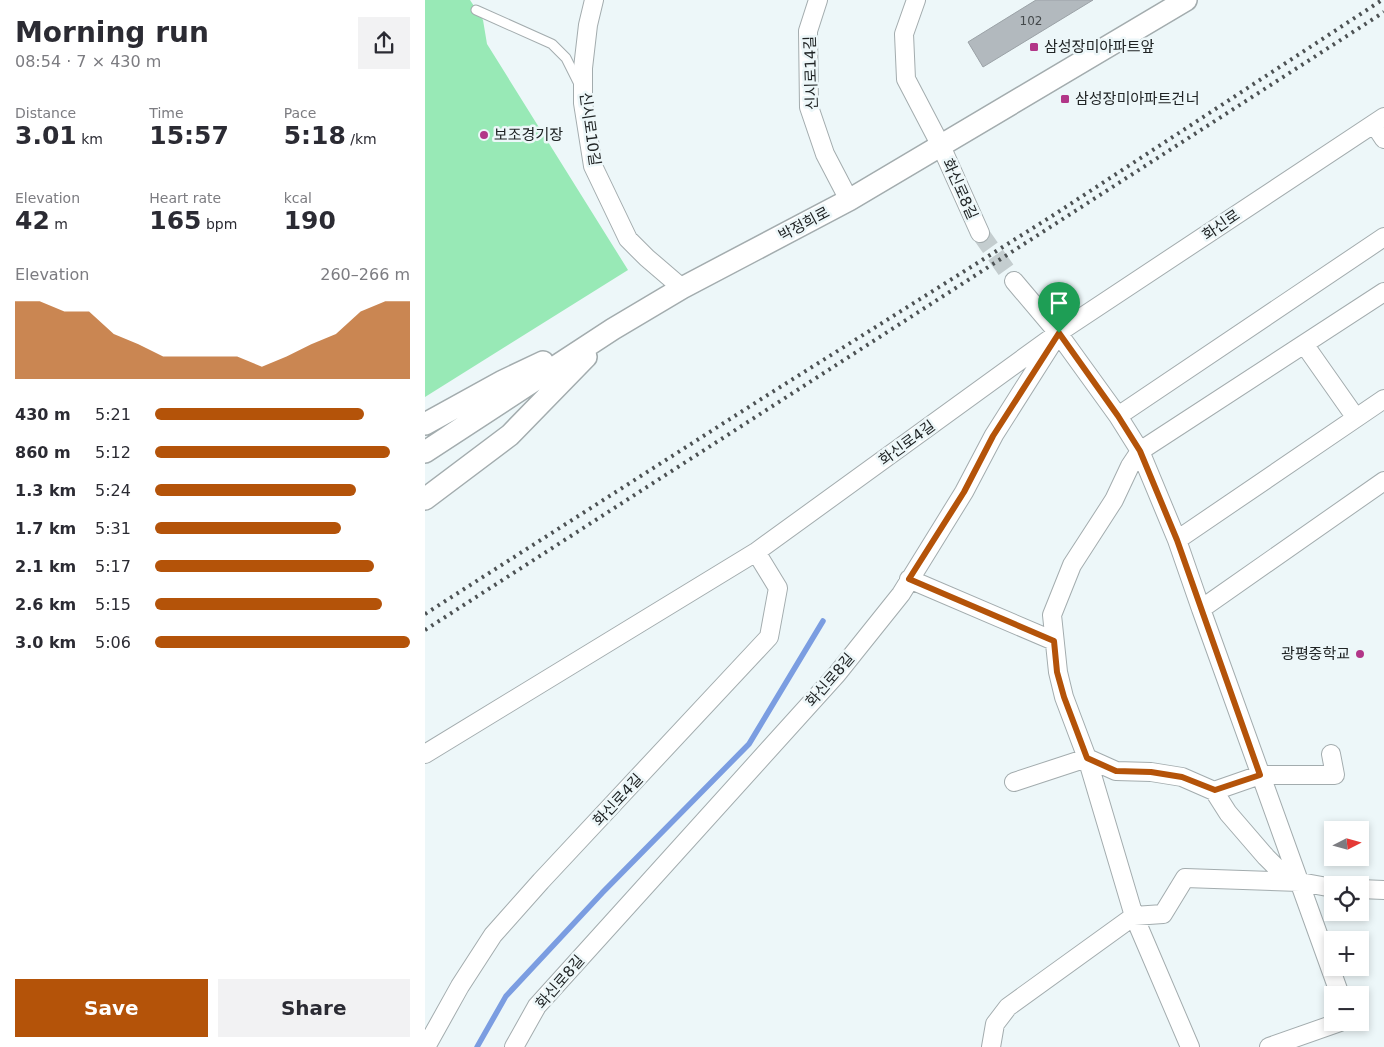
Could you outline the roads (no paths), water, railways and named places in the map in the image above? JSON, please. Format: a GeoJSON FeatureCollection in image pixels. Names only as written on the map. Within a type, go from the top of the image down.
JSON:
{"type":"FeatureCollection","features":[{"type":"Feature","properties":{"kind":"street","name":"신시로10길"},"geometry":{"type":"LineString","coordinates":[[595,0],[588,25],[583,68],[583,103],[593,166],[628,239],[682,288]]}},
{"type":"Feature","properties":{"kind":"street","name":"신시로14길"},"geometry":{"type":"LineString","coordinates":[[819,0],[809,31],[809,106],[825,154],[849,200]]}},
{"type":"Feature","properties":{"kind":"street","name":"화신로8길"},"geometry":{"type":"LineString","coordinates":[[916,0],[904,34],[906,79],[941,146],[980,233]]}},
{"type":"Feature","properties":{"kind":"street","name":"박정희로"},"geometry":{"type":"LineString","coordinates":[[425,452],[613,329],[682,288],[849,200],[1186,0]]}},
{"type":"Feature","properties":{"kind":"street"},"geometry":{"type":"LineString","coordinates":[[1379,121],[1384,139]]}},
{"type":"Feature","properties":{"kind":"street","name":"화신로"},"geometry":{"type":"LineString","coordinates":[[1059,333],[1379,121]]}},
{"type":"Feature","properties":{"kind":"street"},"geometry":{"type":"LineString","coordinates":[[1118,416],[1384,237]]}},
{"type":"Feature","properties":{"kind":"street"},"geometry":{"type":"LineString","coordinates":[[1013,282],[1059,333],[1118,416],[1140,451],[1177,540],[1337,986]]}},
{"type":"Feature","properties":{"kind":"street"},"geometry":{"type":"LineString","coordinates":[[1190,1047],[1134,916],[1087,758],[1064,697],[1057,672],[1052,614],[1072,565],[1115,500],[1130,466],[1140,451],[1384,292]]}},
{"type":"Feature","properties":{"kind":"street"},"geometry":{"type":"LineString","coordinates":[[425,424],[503,381],[613,329]]}},
{"type":"Feature","properties":{"kind":"street"},"geometry":{"type":"LineString","coordinates":[[425,499],[511,435],[613,329]]}},
{"type":"Feature","properties":{"kind":"street","name":"화신로8길"},"geometry":{"type":"LineString","coordinates":[[513,1047],[537,1006],[837,674],[901,594],[964,492],[993,436],[1059,333]]}},
{"type":"Feature","properties":{"kind":"street","name":"화신로4길"},"geometry":{"type":"LineString","coordinates":[[425,754],[756,552],[1059,333]]}},
{"type":"Feature","properties":{"kind":"street"},"geometry":{"type":"LineString","coordinates":[[1304,344],[1356,418]]}},
{"type":"Feature","properties":{"kind":"street"},"geometry":{"type":"LineString","coordinates":[[1177,540],[1384,399]]}},
{"type":"Feature","properties":{"kind":"street"},"geometry":{"type":"LineString","coordinates":[[1201,608],[1384,480]]}},
{"type":"Feature","properties":{"kind":"street","name":"화신로4길"},"geometry":{"type":"LineString","coordinates":[[426,1047],[460,986],[493,935],[769,637],[778,588],[756,552]]}},
{"type":"Feature","properties":{"kind":"street"},"geometry":{"type":"LineString","coordinates":[[909,579],[1054,641]]}},
{"type":"Feature","properties":{"kind":"street"},"geometry":{"type":"LineString","coordinates":[[1215,790],[1260,775],[1335,775],[1331,754]]}},
{"type":"Feature","properties":{"kind":"street"},"geometry":{"type":"LineString","coordinates":[[1014,782],[1087,758],[1116,771],[1151,772],[1182,777],[1215,790],[1228,813],[1266,857],[1277,868],[1300,882]]}},
{"type":"Feature","properties":{"kind":"street"},"geometry":{"type":"LineString","coordinates":[[991,1047],[995,1024],[1008,1007],[1134,916],[1163,914],[1185,878],[1300,882],[1324,886]]}},
{"type":"Feature","properties":{"kind":"street"},"geometry":{"type":"LineString","coordinates":[[1369,890],[1384,890]]}},
{"type":"Feature","properties":{"kind":"street"},"geometry":{"type":"LineString","coordinates":[[1269,1047],[1324,1028]]}},
{"type":"Feature","properties":{"kind":"lane"},"geometry":{"type":"LineString","coordinates":[[477,10],[552,44],[566,58],[573,70],[579,83],[583,103]]}},
{"type":"Feature","properties":{"kind":"waterway"},"geometry":{"type":"LineString","coordinates":[[477,1047],[506,996],[602,893],[749,744],[823,621]]}},
{"type":"Feature","properties":{"kind":"tunnel"},"geometry":{"type":"LineString","coordinates":[[980,233],[1014,281]]}},
{"type":"Feature","properties":{"kind":"railway"},"geometry":{"type":"LineString","coordinates":[[425,614],[1052,216],[1382,0]]}},
{"type":"Feature","properties":{"kind":"railway"},"geometry":{"type":"LineString","coordinates":[[425,630],[1384,12]]}},
{"type":"Feature","properties":{"kind":"place","name":"삼성장미아파트앞"},"geometry":{"type":"Point","coordinates":[1034,47]}},
{"type":"Feature","properties":{"kind":"place","name":"삼성장미아파트건너"},"geometry":{"type":"Point","coordinates":[1065,99]}},
{"type":"Feature","properties":{"kind":"place","name":"보조경기장"},"geometry":{"type":"Point","coordinates":[484,135]}},
{"type":"Feature","properties":{"kind":"place","name":"광평중학교"},"geometry":{"type":"Point","coordinates":[1360,654]}}]}
